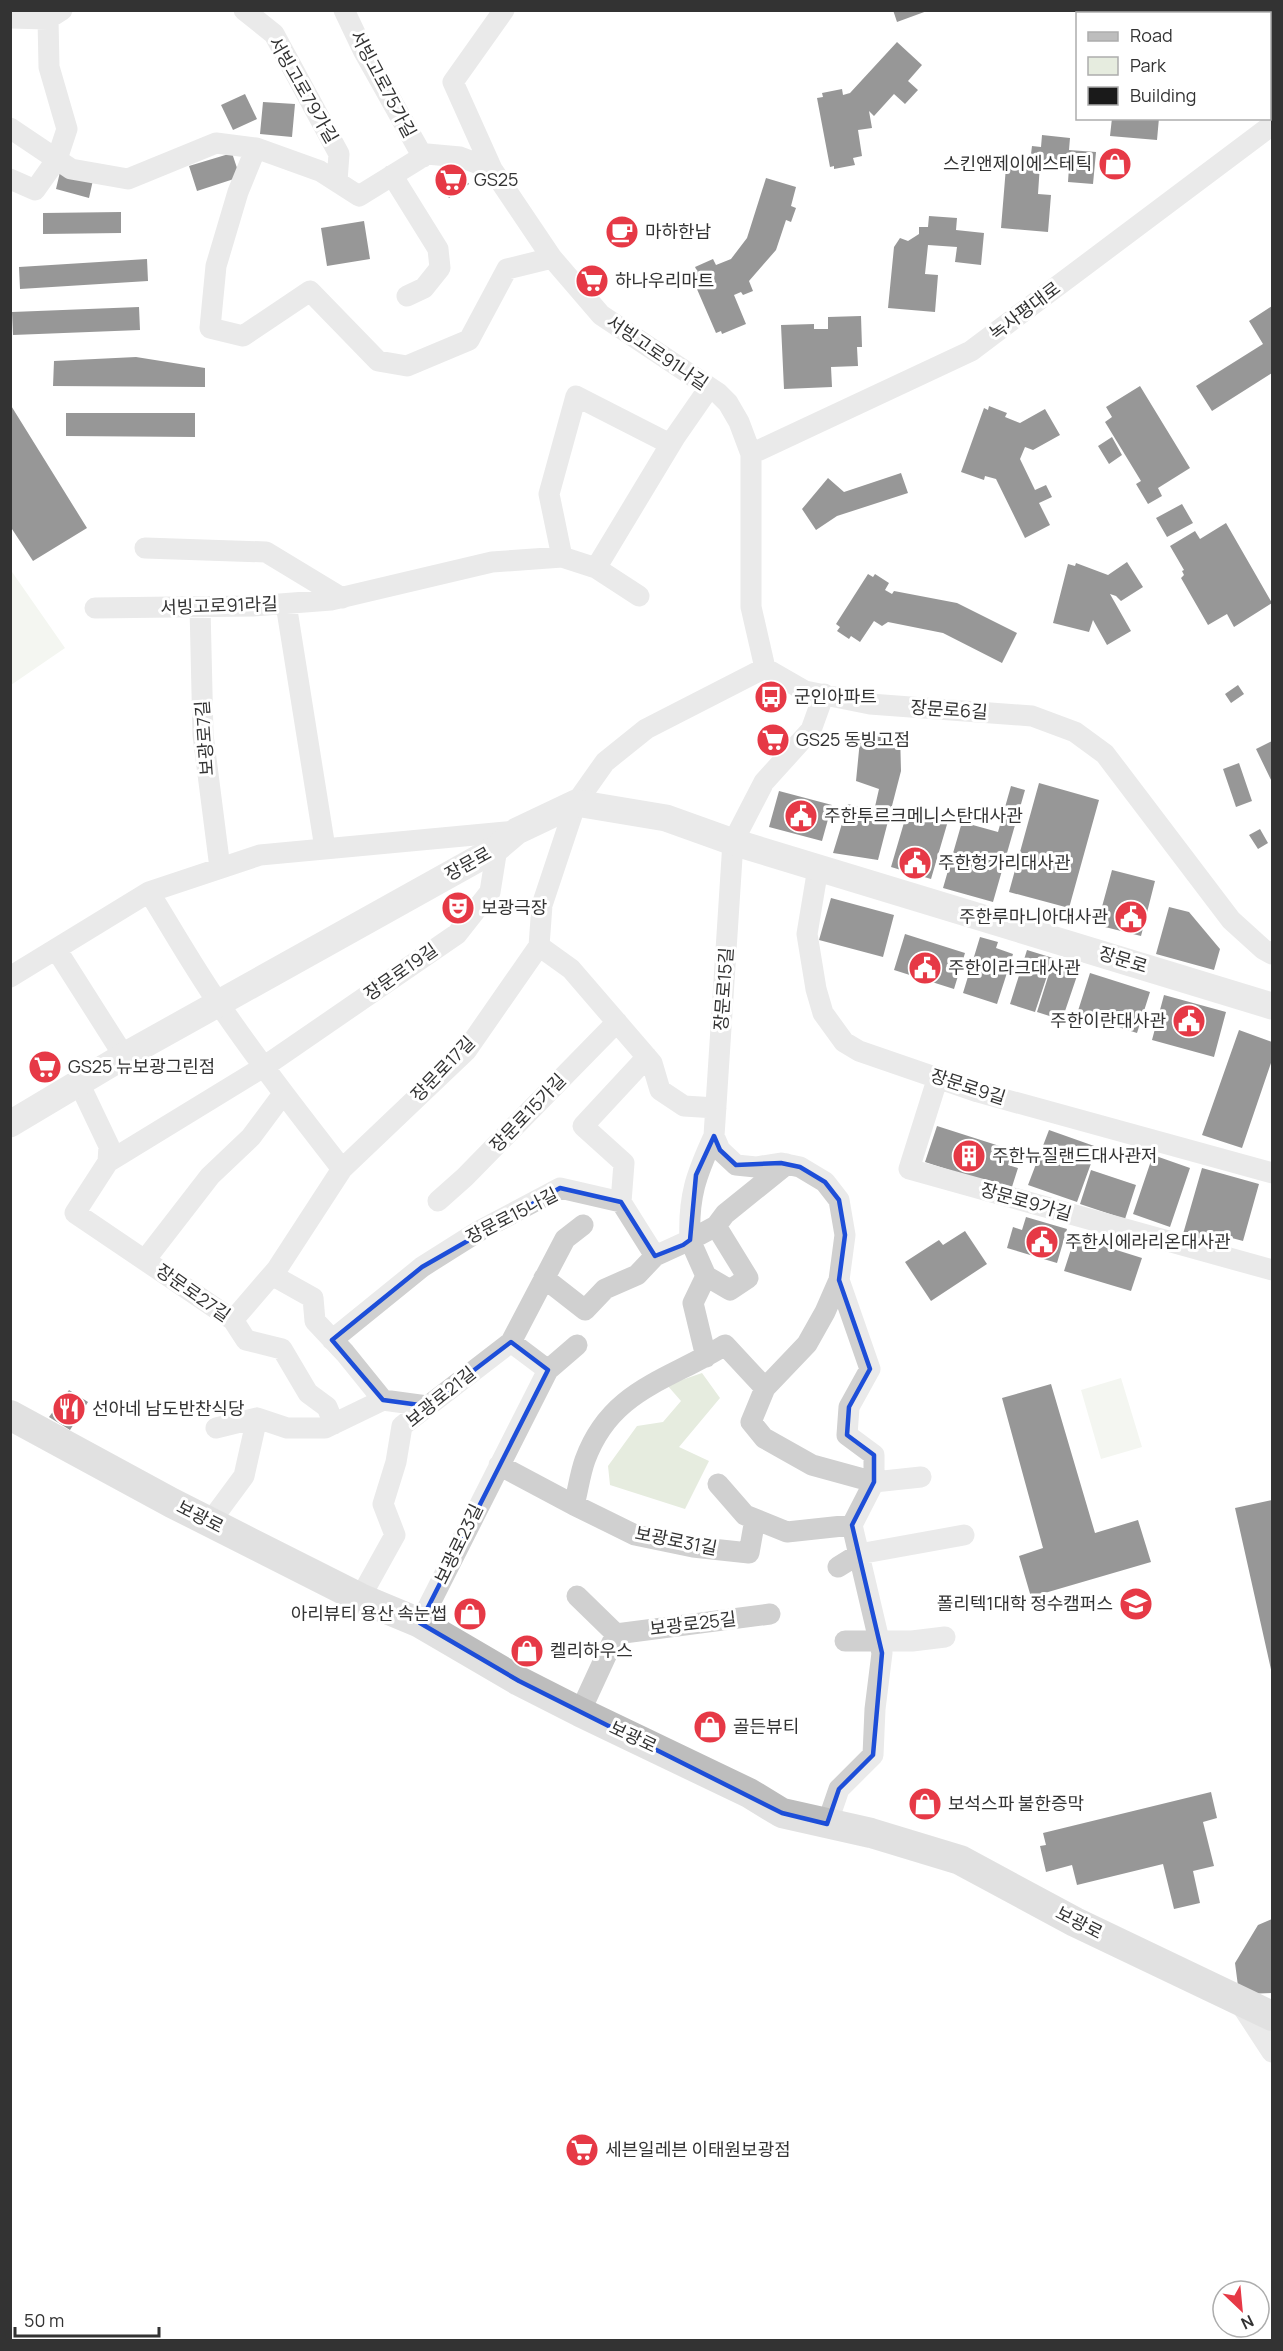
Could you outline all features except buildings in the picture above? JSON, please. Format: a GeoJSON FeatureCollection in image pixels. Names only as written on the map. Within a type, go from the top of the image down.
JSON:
{"type":"FeatureCollection","features":[{"type":"Feature","properties":{"kind":"main road","name":"보광로"},"geometry":{"type":"LineString","coordinates":[[10,1415],[210,1522],[360,1598],[420,1623],[519,1681],[749,1793],[782,1813],[871,1833],[960,1860],[1075,1922],[1272,2016]]}},
{"type":"Feature","properties":{"kind":"street","name":"서빙고로79가길"},"geometry":{"type":"LineString","coordinates":[[244,10],[274,34],[339,154],[337,182]]}},
{"type":"Feature","properties":{"kind":"street","name":"서빙고로75가길"},"geometry":{"type":"LineString","coordinates":[[344,10],[363,50],[423,157]]}},
{"type":"Feature","properties":{"kind":"street","name":"서빙고로91나길"},"geometry":{"type":"LineString","coordinates":[[504,10],[453,82],[492,169],[552,258],[601,315],[709,388],[728,403],[739,422],[751,454],[751,607],[765,668]]}},
{"type":"Feature","properties":{"kind":"street"},"geometry":{"type":"LineString","coordinates":[[10,18],[55,15],[49,67],[67,129],[57,159],[35,190],[10,179]]}},
{"type":"Feature","properties":{"kind":"street","name":"녹사평대로"},"geometry":{"type":"LineString","coordinates":[[751,454],[972,351],[1272,126]]}},
{"type":"Feature","properties":{"kind":"street"},"geometry":{"type":"LineString","coordinates":[[10,128],[71,169],[128,178],[216,143],[256,148],[320,171],[359,196],[427,154],[460,157],[492,169]]}},
{"type":"Feature","properties":{"kind":"street"},"geometry":{"type":"LineString","coordinates":[[256,148],[238,192],[216,266],[210,328],[243,336],[310,291],[378,361],[407,366],[469,340],[507,269],[552,258]]}},
{"type":"Feature","properties":{"kind":"street"},"geometry":{"type":"LineString","coordinates":[[392,176],[438,249],[440,268],[424,288],[407,296]]}},
{"type":"Feature","properties":{"kind":"street"},"geometry":{"type":"LineString","coordinates":[[596,568],[670,444],[709,388]]}},
{"type":"Feature","properties":{"kind":"street"},"geometry":{"type":"LineString","coordinates":[[562,557],[549,494],[576,396],[670,444]]}},
{"type":"Feature","properties":{"kind":"street"},"geometry":{"type":"LineString","coordinates":[[145,548],[266,552],[342,598]]}},
{"type":"Feature","properties":{"kind":"street","name":"서빙고로91라길"},"geometry":{"type":"LineString","coordinates":[[94,608],[286,604],[342,598],[492,562],[562,557],[596,568],[639,596]]}},
{"type":"Feature","properties":{"kind":"street"},"geometry":{"type":"LineString","coordinates":[[286,604],[325,848]]}},
{"type":"Feature","properties":{"kind":"street","name":"보광로7길"},"geometry":{"type":"LineString","coordinates":[[200,607],[203,735],[220,868]]}},
{"type":"Feature","properties":{"kind":"street"},"geometry":{"type":"LineString","coordinates":[[716,1108],[684,1106],[660,1090],[652,1063],[647,1057],[571,969],[539,946],[542,905],[576,803],[605,762],[646,729],[765,668]]}},
{"type":"Feature","properties":{"kind":"street","name":"장문로6길"},"geometry":{"type":"LineString","coordinates":[[765,668],[804,691],[870,704],[1032,716],[1075,732],[1105,754],[1231,920],[1263,949],[1272,954]]}},
{"type":"Feature","properties":{"kind":"street"},"geometry":{"type":"LineString","coordinates":[[732,842],[764,782],[811,730],[824,694]]}},
{"type":"Feature","properties":{"kind":"street","name":"장문로"},"geometry":{"type":"LineString","coordinates":[[10,1124],[124,1056],[576,803],[666,818],[732,842],[1272,1006]]}},
{"type":"Feature","properties":{"kind":"street"},"geometry":{"type":"LineString","coordinates":[[10,977],[149,892],[260,855],[325,848],[507,840]]}},
{"type":"Feature","properties":{"kind":"street","name":"장문로19길"},"geometry":{"type":"LineString","coordinates":[[108,1162],[265,1066],[457,934],[490,892],[507,840]]}},
{"type":"Feature","properties":{"kind":"street","name":"장문로15길"},"geometry":{"type":"LineString","coordinates":[[714,1136],[732,842]]}},
{"type":"Feature","properties":{"kind":"street","name":"장문로9길"},"geometry":{"type":"LineString","coordinates":[[818,868],[807,934],[816,989],[823,1013],[844,1042],[859,1051],[978,1092],[1272,1173]]}},
{"type":"Feature","properties":{"kind":"street"},"geometry":{"type":"LineString","coordinates":[[149,892],[218,1004],[265,1066],[283,1094],[342,1169]]}},
{"type":"Feature","properties":{"kind":"street","name":"장문로17길"},"geometry":{"type":"LineString","coordinates":[[233,1320],[272,1275],[342,1169],[466,1051],[539,946]]}},
{"type":"Feature","properties":{"kind":"street"},"geometry":{"type":"LineString","coordinates":[[56,950],[124,1056]]}},
{"type":"Feature","properties":{"kind":"street","name":"장문로15가길"},"geometry":{"type":"LineString","coordinates":[[438,1201],[473,1169],[617,1022]]}},
{"type":"Feature","properties":{"kind":"street"},"geometry":{"type":"LineString","coordinates":[[647,1057],[583,1126],[624,1163],[621,1202],[655,1256]]}},
{"type":"Feature","properties":{"kind":"street","name":"장문로9가길"},"geometry":{"type":"LineString","coordinates":[[938,1077],[909,1169],[1272,1270]]}},
{"type":"Feature","properties":{"kind":"street"},"geometry":{"type":"LineString","coordinates":[[79,1083],[109,1146],[108,1162]]}},
{"type":"Feature","properties":{"kind":"street","name":"장문로27길"},"geometry":{"type":"LineString","coordinates":[[145,1260],[210,1176],[251,1137],[283,1094]]}},
{"type":"Feature","properties":{"kind":"street"},"geometry":{"type":"LineString","coordinates":[[714,1136],[720,1150],[736,1165],[756,1167],[787,1164],[800,1167],[825,1182],[839,1200],[845,1235],[839,1280],[825,1312],[807,1344],[765,1388],[751,1422],[764,1438],[812,1465],[874,1482],[921,1477]]}},
{"type":"Feature","properties":{"kind":"street"},"geometry":{"type":"LineString","coordinates":[[714,1136],[696,1175],[688,1215],[690,1240],[706,1276],[730,1290],[748,1278],[716,1226]]}},
{"type":"Feature","properties":{"kind":"street","name":"장문로27길"},"geometry":{"type":"LineString","coordinates":[[108,1162],[75,1213],[233,1320],[246,1340],[282,1349],[308,1393],[327,1407],[334,1425]]}},
{"type":"Feature","properties":{"kind":"street"},"geometry":{"type":"LineString","coordinates":[[544,1278],[585,1310],[605,1289],[637,1275],[655,1256],[716,1226],[725,1214],[787,1164]]}},
{"type":"Feature","properties":{"kind":"street","name":"장문로15나길"},"geometry":{"type":"LineString","coordinates":[[332,1340],[422,1267],[479,1231],[560,1188],[621,1202]]}},
{"type":"Feature","properties":{"kind":"street","name":"보광로21길"},"geometry":{"type":"LineString","coordinates":[[360,1598],[395,1535],[383,1504],[396,1461],[402,1426],[511,1342],[565,1239],[583,1225]]}},
{"type":"Feature","properties":{"kind":"street"},"geometry":{"type":"LineString","coordinates":[[272,1275],[314,1298],[315,1321],[383,1400]]}},
{"type":"Feature","properties":{"kind":"street"},"geometry":{"type":"LineString","coordinates":[[706,1276],[693,1303],[706,1357]]}},
{"type":"Feature","properties":{"kind":"street"},"geometry":{"type":"LineString","coordinates":[[827,1824],[839,1789],[873,1755],[875,1709],[882,1653],[852,1525],[874,1482],[873,1455],[847,1435],[849,1407],[870,1369],[839,1280]]}},
{"type":"Feature","properties":{"kind":"street"},"geometry":{"type":"LineString","coordinates":[[511,1342],[548,1370]]}},
{"type":"Feature","properties":{"kind":"street","name":"보광로23길"},"geometry":{"type":"LineString","coordinates":[[420,1623],[548,1370],[577,1345]]}},
{"type":"Feature","properties":{"kind":"street"},"geometry":{"type":"LineString","coordinates":[[498,1465],[574,1505],[585,1460],[602,1425],[640,1389],[706,1357],[725,1345],[765,1388]]}},
{"type":"Feature","properties":{"kind":"street"},"geometry":{"type":"LineString","coordinates":[[216,1428],[258,1418],[287,1428],[325,1428],[383,1400],[427,1406]]}},
{"type":"Feature","properties":{"kind":"street"},"geometry":{"type":"LineString","coordinates":[[210,1522],[244,1476],[258,1418]]}},
{"type":"Feature","properties":{"kind":"street"},"geometry":{"type":"LineString","coordinates":[[718,1484],[745,1515],[787,1532],[852,1525]]}},
{"type":"Feature","properties":{"kind":"street","name":"보광로31길"},"geometry":{"type":"LineString","coordinates":[[574,1505],[635,1535],[693,1547],[749,1553],[755,1519]]}},
{"type":"Feature","properties":{"kind":"street"},"geometry":{"type":"LineString","coordinates":[[838,1567],[859,1554],[964,1535]]}},
{"type":"Feature","properties":{"kind":"street"},"geometry":{"type":"LineString","coordinates":[[577,1596],[616,1634],[580,1712]]}},
{"type":"Feature","properties":{"kind":"street","name":"보광로25길"},"geometry":{"type":"LineString","coordinates":[[616,1634],[770,1614]]}},
{"type":"Feature","properties":{"kind":"street"},"geometry":{"type":"LineString","coordinates":[[845,1641],[912,1641],[945,1637]]}},
{"type":"Feature","properties":{"kind":"street"},"geometry":{"type":"LineString","coordinates":[[1238,1999],[1272,2052]]}},
{"type":"Feature","properties":{"kind":"highlighted area"},"geometry":{"type":"Polygon","coordinates":[[[714,1136],[720,1150],[736,1165],[781,1163],[800,1167],[825,1182],[839,1200],[845,1235],[839,1280],[870,1369],[849,1407],[847,1435],[874,1455],[874,1482],[852,1525],[882,1653],[873,1755],[839,1789],[827,1824],[782,1813],[519,1681],[420,1623],[548,1370],[511,1342],[427,1406],[383,1400],[332,1340],[422,1267],[560,1188],[621,1202],[655,1256],[683,1245],[690,1240],[696,1175],[714,1136]]]}},
{"type":"Feature","properties":{"kind":"green space"},"geometry":{"type":"Polygon","coordinates":[[[10,569],[65,648],[11,685],[10,685],[10,569]]]}},
{"type":"Feature","properties":{"kind":"green space"},"geometry":{"type":"Polygon","coordinates":[[[702,1373],[720,1398],[679,1447],[709,1461],[685,1509],[610,1485],[608,1466],[637,1426],[663,1422],[681,1401],[667,1385],[702,1373]]]}},
{"type":"Feature","properties":{"kind":"green space"},"geometry":{"type":"Polygon","coordinates":[[[1121,1378],[1142,1447],[1101,1459],[1081,1390],[1121,1378]]]}},
{"type":"Feature","properties":{"kind":"place","name":"스킨앤제이에스테틱"},"geometry":{"type":"Point","coordinates":[1115,164]}},
{"type":"Feature","properties":{"kind":"place","name":"GS25"},"geometry":{"type":"Point","coordinates":[451,180]}},
{"type":"Feature","properties":{"kind":"place","name":"마하한남"},"geometry":{"type":"Point","coordinates":[622,232]}},
{"type":"Feature","properties":{"kind":"place","name":"하나우리마트"},"geometry":{"type":"Point","coordinates":[592,281]}},
{"type":"Feature","properties":{"kind":"place","name":"군인아파트"},"geometry":{"type":"Point","coordinates":[771,697]}},
{"type":"Feature","properties":{"kind":"place","name":"GS25 동빙고점"},"geometry":{"type":"Point","coordinates":[773,740]}},
{"type":"Feature","properties":{"kind":"place","name":"주한투르크메니스탄대사관"},"geometry":{"type":"Point","coordinates":[801,816]}},
{"type":"Feature","properties":{"kind":"place","name":"주한헝가리대사관"},"geometry":{"type":"Point","coordinates":[915,863]}},
{"type":"Feature","properties":{"kind":"place","name":"보광극장"},"geometry":{"type":"Point","coordinates":[458,908]}},
{"type":"Feature","properties":{"kind":"place","name":"주한루마니아대사관"},"geometry":{"type":"Point","coordinates":[1131,917]}},
{"type":"Feature","properties":{"kind":"place","name":"주한이라크대사관"},"geometry":{"type":"Point","coordinates":[925,968]}},
{"type":"Feature","properties":{"kind":"place","name":"주한이란대사관"},"geometry":{"type":"Point","coordinates":[1189,1021]}},
{"type":"Feature","properties":{"kind":"place","name":"GS25 뉴보광그린점"},"geometry":{"type":"Point","coordinates":[45,1067]}},
{"type":"Feature","properties":{"kind":"place","name":"주한뉴질랜드대사관저"},"geometry":{"type":"Point","coordinates":[969,1156]}},
{"type":"Feature","properties":{"kind":"place","name":"주한시에라리온대사관"},"geometry":{"type":"Point","coordinates":[1042,1242]}},
{"type":"Feature","properties":{"kind":"place","name":"선아네 남도반찬식당"},"geometry":{"type":"Point","coordinates":[69,1409]}},
{"type":"Feature","properties":{"kind":"place","name":"폴리텍1대학 정수캠퍼스"},"geometry":{"type":"Point","coordinates":[1136,1604]}},
{"type":"Feature","properties":{"kind":"place","name":"아리뷰티 용산 속눈썹"},"geometry":{"type":"Point","coordinates":[470,1614]}},
{"type":"Feature","properties":{"kind":"place","name":"켈리하우스"},"geometry":{"type":"Point","coordinates":[527,1651]}},
{"type":"Feature","properties":{"kind":"place","name":"골든뷰티"},"geometry":{"type":"Point","coordinates":[710,1727]}},
{"type":"Feature","properties":{"kind":"place","name":"보석스파 불한증막"},"geometry":{"type":"Point","coordinates":[925,1804]}},
{"type":"Feature","properties":{"kind":"place","name":"세븐일레븐 이태원보광점"},"geometry":{"type":"Point","coordinates":[582,2150]}}]}
